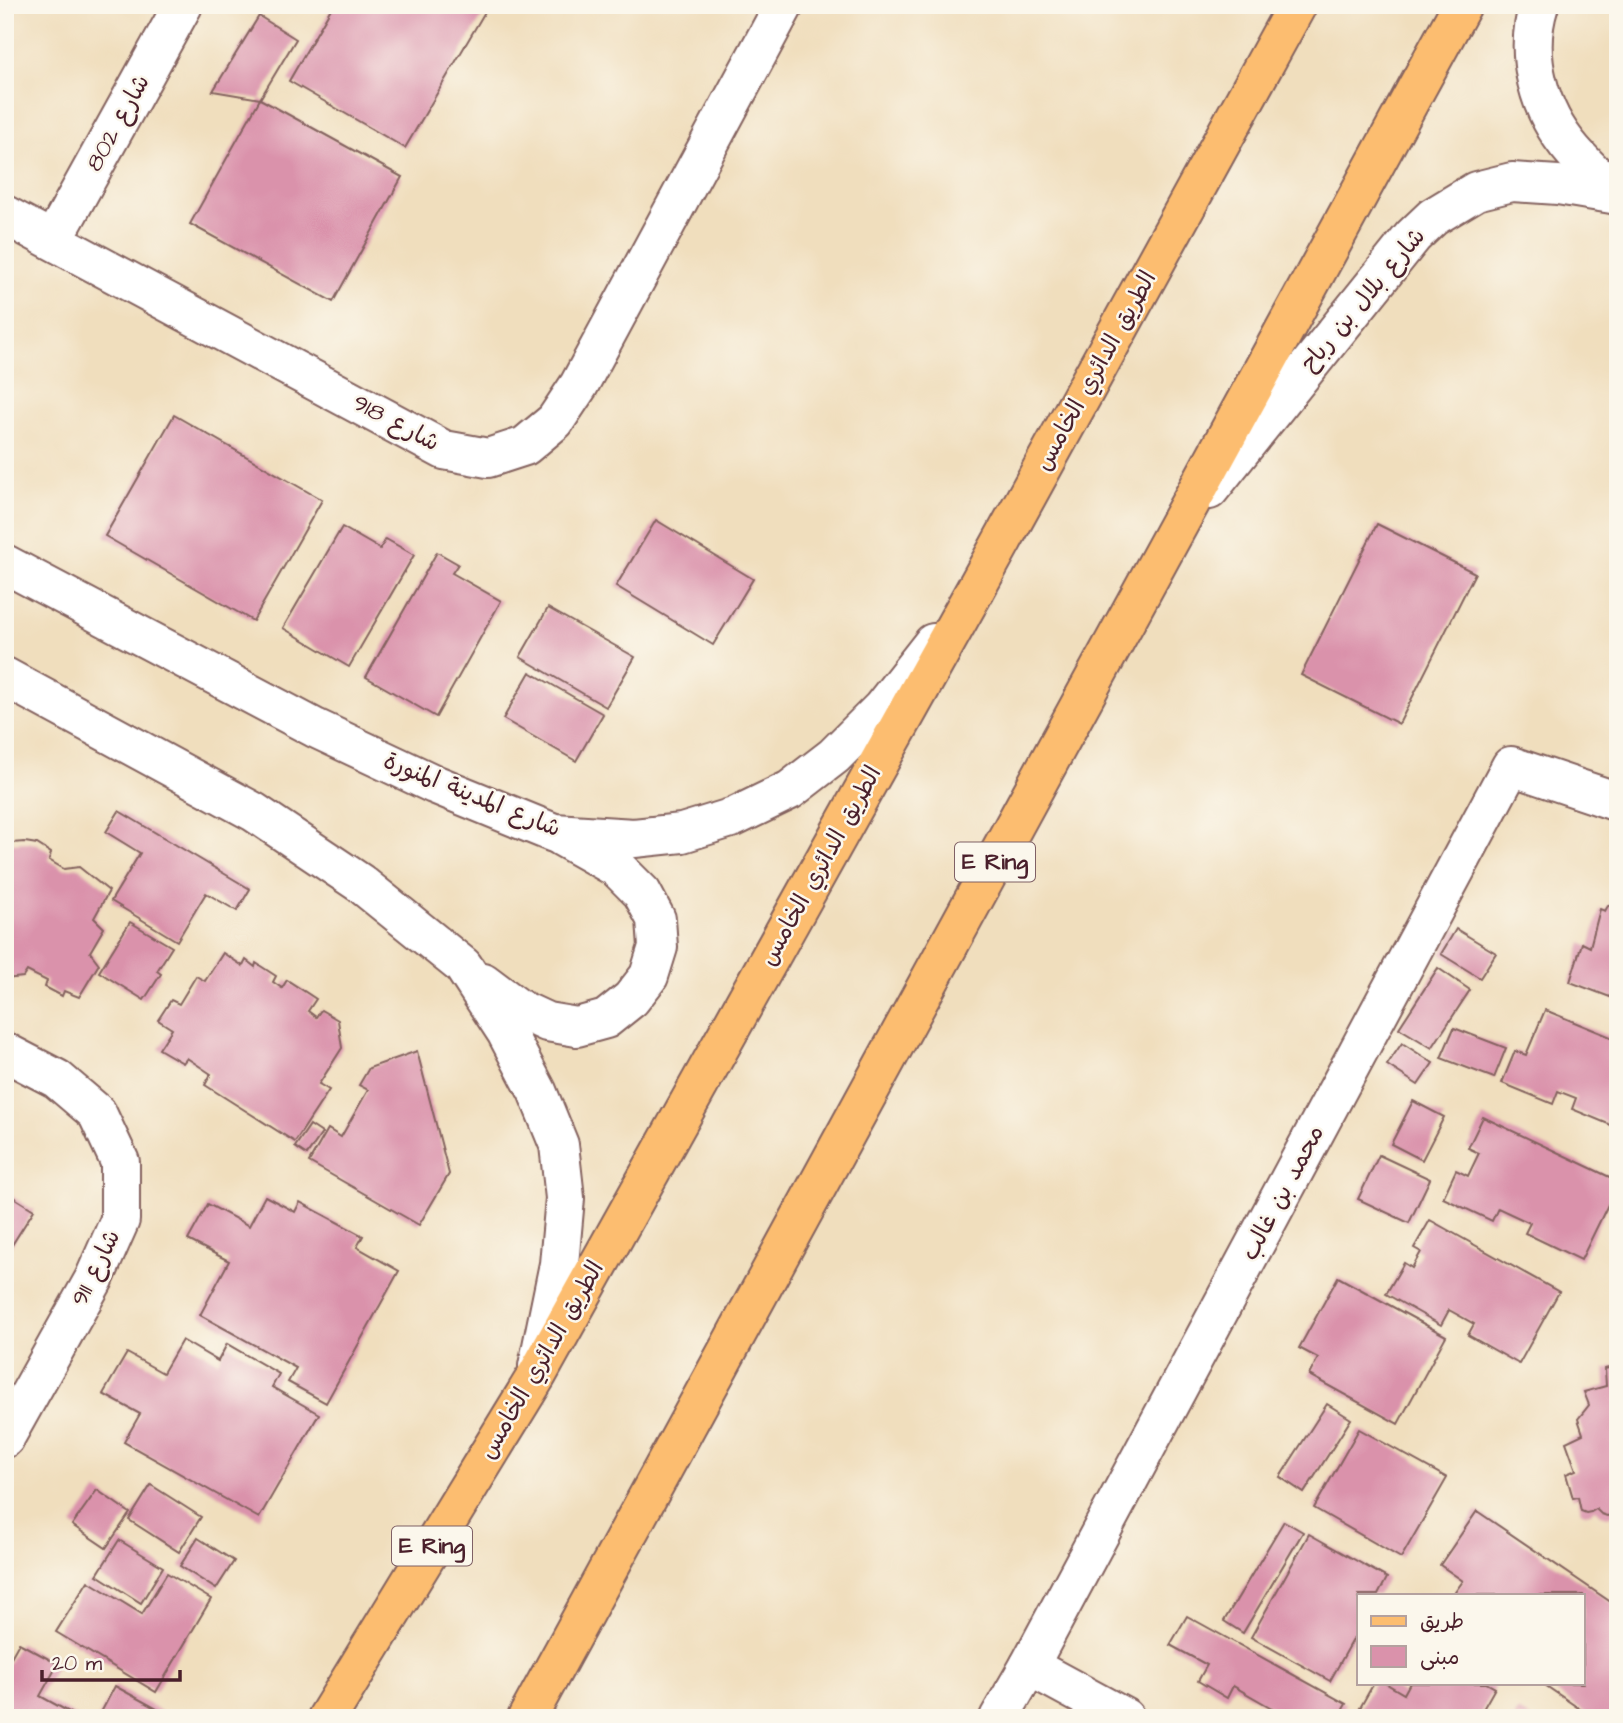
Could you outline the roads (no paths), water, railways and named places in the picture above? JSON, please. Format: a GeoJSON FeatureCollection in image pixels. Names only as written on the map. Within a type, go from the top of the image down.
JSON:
{"type":"FeatureCollection","features":[{"type":"Feature","properties":{"kind":"main road","name":"الطريق الدائري الخامس"},"geometry":{"type":"LineString","coordinates":[[327,1718],[537,1375],[974,592],[1297,5]]}},
{"type":"Feature","properties":{"kind":"main road","name":"E Ring"},"geometry":{"type":"LineString","coordinates":[[527,1718],[1462,5]]}},
{"type":"Feature","properties":{"kind":"street","name":"شارع 802"},"geometry":{"type":"LineString","coordinates":[[53,240],[183,5]]}},
{"type":"Feature","properties":{"kind":"street","name":"شارع 918"},"geometry":{"type":"LineString","coordinates":[[5,215],[444,450],[488,458],[525,446],[555,421],[579,385],[784,5]]}},
{"type":"Feature","properties":{"kind":"street","name":"شارع بلال بن رباح"},"geometry":{"type":"LineString","coordinates":[[1539,5],[1532,51],[1535,75],[1545,106],[1572,150],[1616,194]]}},
{"type":"Feature","properties":{"kind":"street","name":"شارع بلال بن رباح"},"geometry":{"type":"LineString","coordinates":[[1175,533],[1413,236],[1433,217],[1476,191],[1512,182],[1558,185],[1616,194]]}},
{"type":"Feature","properties":{"kind":"street","name":"شارع المدينة المنورة"},"geometry":{"type":"LineString","coordinates":[[5,564],[315,728],[434,784],[554,832],[634,838],[681,833],[734,817],[790,790],[834,756],[882,708],[974,592]]}},
{"type":"Feature","properties":{"kind":"street"},"geometry":{"type":"LineString","coordinates":[[5,677],[254,812],[360,883],[519,1009],[547,1022],[577,1027],[606,1019],[631,999],[649,976],[658,947],[656,919],[642,893],[617,868],[554,832]]}},
{"type":"Feature","properties":{"kind":"street","name":"محمد بن غالب"},"geometry":{"type":"LineString","coordinates":[[999,1718],[1511,766],[1618,802]]}},
{"type":"Feature","properties":{"kind":"street"},"geometry":{"type":"LineString","coordinates":[[463,966],[506,1032],[537,1091],[559,1145],[565,1198],[559,1264],[537,1375]]}},
{"type":"Feature","properties":{"kind":"street","name":"شارع 911"},"geometry":{"type":"LineString","coordinates":[[5,1052],[57,1079],[97,1114],[120,1161],[120,1220],[94,1279],[5,1438]]}},
{"type":"Feature","properties":{"kind":"street"},"geometry":{"type":"LineString","coordinates":[[1029,1665],[1125,1718]]}}]}
